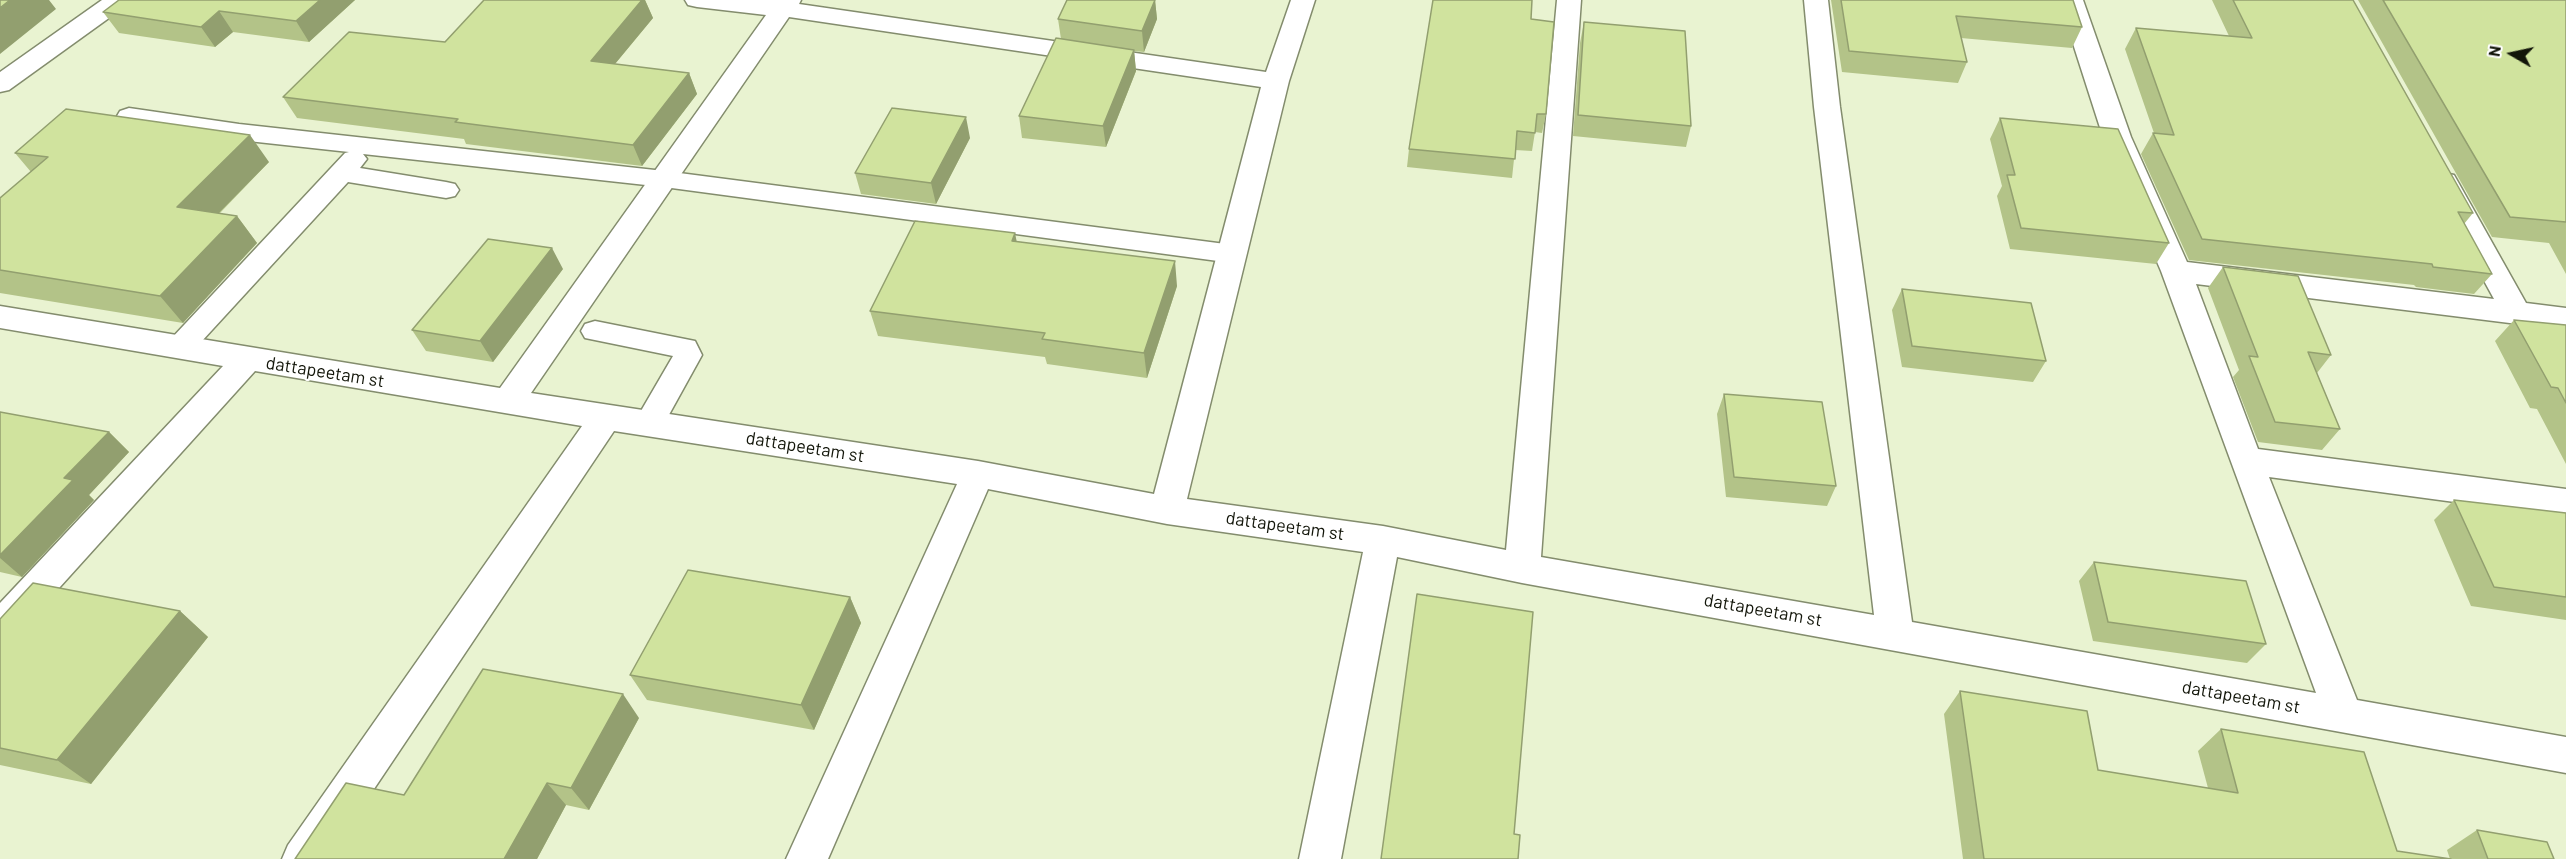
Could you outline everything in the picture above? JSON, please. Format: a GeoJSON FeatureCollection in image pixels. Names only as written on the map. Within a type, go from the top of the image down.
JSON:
{"type":"FeatureCollection","features":[{"type":"Feature","properties":{"kind":"street"},"geometry":{"type":"LineString","coordinates":[[1,82],[118,0]]}},
{"type":"Feature","properties":{"kind":"street"},"geometry":{"type":"LineString","coordinates":[[698,0],[786,5],[1276,81]]}},
{"type":"Feature","properties":{"kind":"street"},"geometry":{"type":"LineString","coordinates":[[1167,510],[1276,81],[1303,0]]}},
{"type":"Feature","properties":{"kind":"street"},"geometry":{"type":"LineString","coordinates":[[1522,568],[1569,0]]}},
{"type":"Feature","properties":{"kind":"street"},"geometry":{"type":"LineString","coordinates":[[1816,0],[1827,107],[1894,633]]}},
{"type":"Feature","properties":{"kind":"street"},"geometry":{"type":"LineString","coordinates":[[2071,0],[2117,137],[2176,271],[2344,716]]}},
{"type":"Feature","properties":{"kind":"street"},"geometry":{"type":"LineString","coordinates":[[508,402],[786,5]]}},
{"type":"Feature","properties":{"kind":"street"},"geometry":{"type":"LineString","coordinates":[[2430,157],[2517,314]]}},
{"type":"Feature","properties":{"kind":"street"},"geometry":{"type":"LineString","coordinates":[[2176,271],[2566,320]]}},
{"type":"Feature","properties":{"kind":"street","name":"dattapeetam st"},"geometry":{"type":"LineString","coordinates":[[0,317],[508,402],[978,474],[1167,510],[1383,540],[1522,568],[2566,754]]}},
{"type":"Feature","properties":{"kind":"street"},"geometry":{"type":"LineString","coordinates":[[0,628],[248,359]]}},
{"type":"Feature","properties":{"kind":"street"},"geometry":{"type":"LineString","coordinates":[[303,859],[606,416]]}},
{"type":"Feature","properties":{"kind":"street"},"geometry":{"type":"LineString","coordinates":[[2246,461],[2566,503]]}},
{"type":"Feature","properties":{"kind":"street"},"geometry":{"type":"LineString","coordinates":[[807,859],[978,474]]}},
{"type":"Feature","properties":{"kind":"street"},"geometry":{"type":"LineString","coordinates":[[1320,859],[1383,540]]}},
{"type":"Feature","properties":{"kind":"lane"},"geometry":{"type":"LineString","coordinates":[[129,116],[239,132],[664,179],[1233,254]]}},
{"type":"Feature","properties":{"kind":"lane"},"geometry":{"type":"LineString","coordinates":[[180,348],[366,146]]}},
{"type":"Feature","properties":{"kind":"lane"},"geometry":{"type":"LineString","coordinates":[[342,173],[446,190]]}},
{"type":"Feature","properties":{"kind":"lane"},"geometry":{"type":"LineString","coordinates":[[595,331],[685,348],[688,355],[649,423]]}},
{"type":"Feature","properties":{"kind":"building"},"geometry":{"type":"Polygon","coordinates":[[[0,0],[10,0],[0,8],[0,0]]]}},
{"type":"Feature","properties":{"kind":"building"},"geometry":{"type":"Polygon","coordinates":[[[119,0],[320,0],[296,21],[219,11],[201,27],[103,12],[119,0]]]}},
{"type":"Feature","properties":{"kind":"building"},"geometry":{"type":"Polygon","coordinates":[[[484,0],[642,0],[591,61],[689,73],[633,145],[455,122],[458,119],[283,97],[349,32],[445,42],[484,0]]]}},
{"type":"Feature","properties":{"kind":"building"},"geometry":{"type":"Polygon","coordinates":[[[1067,0],[1155,0],[1142,31],[1058,19],[1067,0]]]}},
{"type":"Feature","properties":{"kind":"building"},"geometry":{"type":"Polygon","coordinates":[[[1433,0],[1532,0],[1531,19],[1554,22],[1546,114],[1537,114],[1535,133],[1517,131],[1515,159],[1409,149],[1433,0]]]}},
{"type":"Feature","properties":{"kind":"building"},"geometry":{"type":"Polygon","coordinates":[[[1841,0],[2073,0],[2082,27],[1956,16],[1967,62],[1849,51],[1841,0]]]}},
{"type":"Feature","properties":{"kind":"building"},"geometry":{"type":"Polygon","coordinates":[[[2233,0],[2353,0],[2473,213],[2458,212],[2492,274],[2433,267],[2432,264],[2202,239],[2153,133],[2174,135],[2136,28],[2252,38],[2233,0]]]}},
{"type":"Feature","properties":{"kind":"building"},"geometry":{"type":"Polygon","coordinates":[[[2383,0],[2566,0],[2566,222],[2510,217],[2383,0]]]}},
{"type":"Feature","properties":{"kind":"building"},"geometry":{"type":"Polygon","coordinates":[[[1584,22],[1685,31],[1691,126],[1578,115],[1584,22]]]}},
{"type":"Feature","properties":{"kind":"building"},"geometry":{"type":"Polygon","coordinates":[[[1056,38],[1134,50],[1103,126],[1019,116],[1056,38]]]}},
{"type":"Feature","properties":{"kind":"building"},"geometry":{"type":"Polygon","coordinates":[[[892,108],[966,117],[931,183],[855,173],[892,108]]]}},
{"type":"Feature","properties":{"kind":"building"},"geometry":{"type":"Polygon","coordinates":[[[66,109],[250,135],[177,207],[237,216],[160,296],[0,270],[0,198],[48,157],[15,153],[66,109]]]}},
{"type":"Feature","properties":{"kind":"building"},"geometry":{"type":"Polygon","coordinates":[[[2000,118],[2118,129],[2169,243],[2021,228],[2007,175],[2015,175],[2000,118]]]}},
{"type":"Feature","properties":{"kind":"building"},"geometry":{"type":"Polygon","coordinates":[[[915,221],[1015,233],[1012,241],[1175,261],[1144,353],[1042,339],[1045,333],[870,311],[915,221]]]}},
{"type":"Feature","properties":{"kind":"building"},"geometry":{"type":"Polygon","coordinates":[[[488,239],[552,248],[480,341],[412,330],[488,239]]]}},
{"type":"Feature","properties":{"kind":"building"},"geometry":{"type":"Polygon","coordinates":[[[2223,267],[2298,276],[2331,355],[2308,352],[2340,429],[2275,422],[2249,356],[2258,357],[2223,267]]]}},
{"type":"Feature","properties":{"kind":"building"},"geometry":{"type":"Polygon","coordinates":[[[1902,289],[2031,303],[2046,361],[1912,346],[1902,289]]]}},
{"type":"Feature","properties":{"kind":"building"},"geometry":{"type":"Polygon","coordinates":[[[2514,320],[2566,325],[2566,403],[2558,388],[2551,387],[2514,320]]]}},
{"type":"Feature","properties":{"kind":"building"},"geometry":{"type":"Polygon","coordinates":[[[1724,394],[1822,402],[1836,486],[1734,477],[1724,394]]]}},
{"type":"Feature","properties":{"kind":"building"},"geometry":{"type":"Polygon","coordinates":[[[0,412],[109,432],[64,478],[73,480],[0,555],[0,412]]]}},
{"type":"Feature","properties":{"kind":"building"},"geometry":{"type":"Polygon","coordinates":[[[2454,500],[2566,513],[2566,597],[2494,587],[2454,500]]]}},
{"type":"Feature","properties":{"kind":"building"},"geometry":{"type":"Polygon","coordinates":[[[2094,562],[2246,581],[2266,644],[2108,622],[2094,562]]]}},
{"type":"Feature","properties":{"kind":"building"},"geometry":{"type":"Polygon","coordinates":[[[688,570],[850,597],[801,705],[630,675],[688,570]]]}},
{"type":"Feature","properties":{"kind":"building"},"geometry":{"type":"Polygon","coordinates":[[[33,583],[180,611],[57,760],[0,748],[0,619],[33,583]]]}},
{"type":"Feature","properties":{"kind":"building"},"geometry":{"type":"Polygon","coordinates":[[[1417,594],[1533,612],[1514,834],[1520,835],[1518,859],[1381,859],[1417,594]]]}},
{"type":"Feature","properties":{"kind":"building"},"geometry":{"type":"Polygon","coordinates":[[[483,669],[623,694],[571,788],[547,783],[504,859],[295,859],[346,783],[404,795],[483,669]]]}},
{"type":"Feature","properties":{"kind":"building"},"geometry":{"type":"Polygon","coordinates":[[[1960,691],[2087,711],[2098,770],[2238,793],[2221,729],[2364,752],[2397,851],[2451,859],[1984,859],[1960,691]]]}},
{"type":"Feature","properties":{"kind":"building"},"geometry":{"type":"Polygon","coordinates":[[[2477,830],[2547,842],[2554,859],[2488,859],[2477,830]]]}}]}
